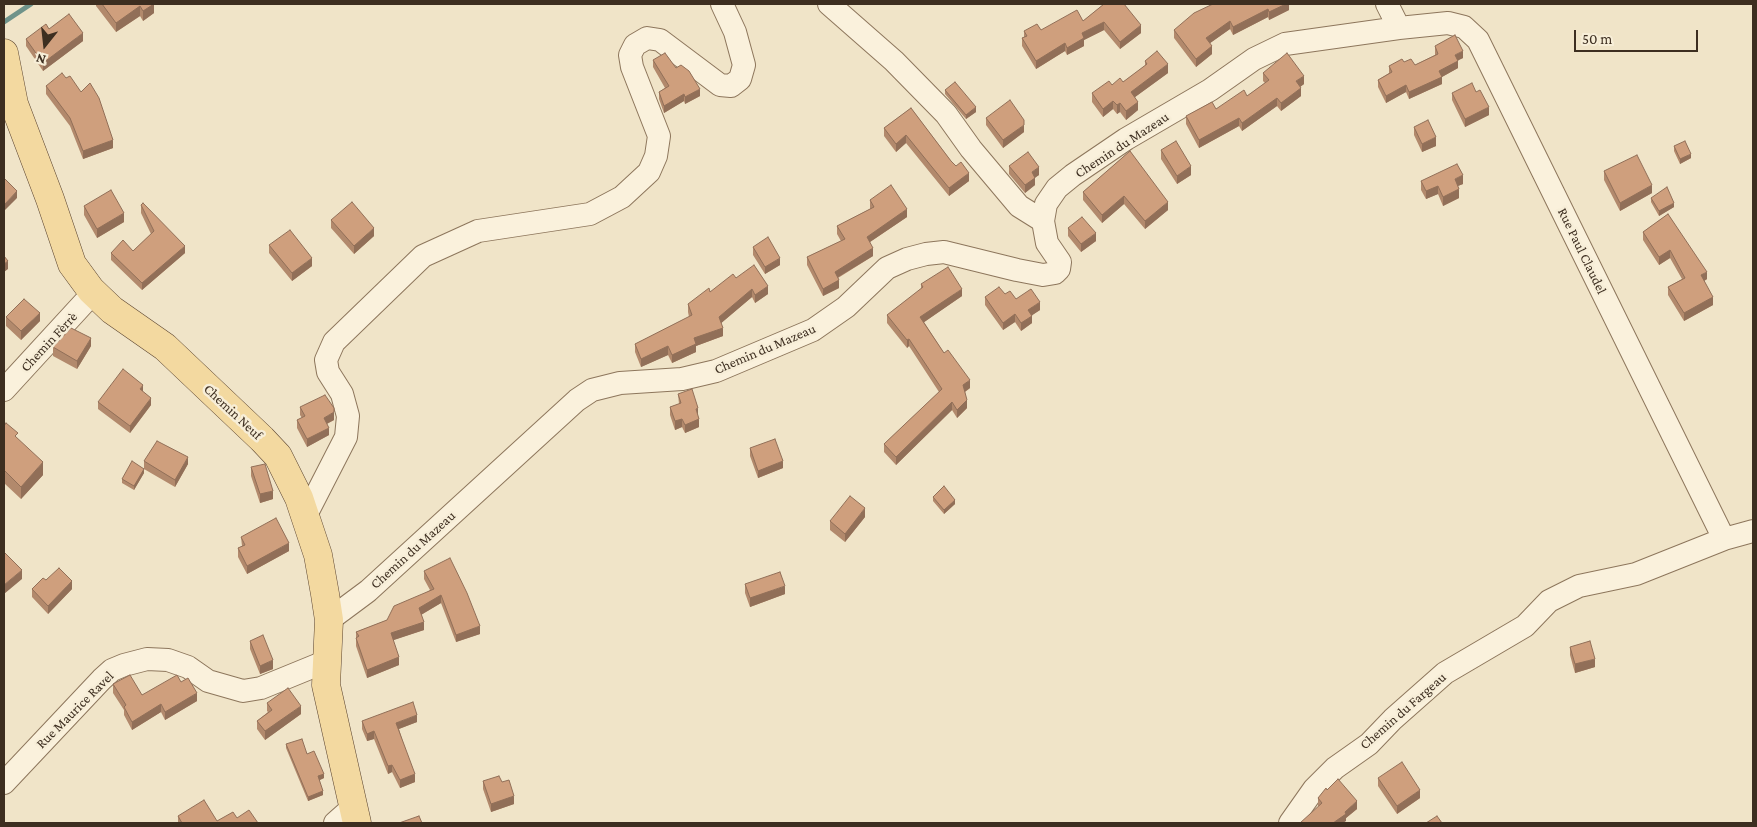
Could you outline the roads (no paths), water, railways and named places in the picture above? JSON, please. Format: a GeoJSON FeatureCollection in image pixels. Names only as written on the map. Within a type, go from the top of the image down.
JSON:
{"type":"FeatureCollection","features":[{"type":"Feature","properties":{"kind":"main road","name":"Chemin Neuf"},"geometry":{"type":"LineString","coordinates":[[4,53],[9,110],[50,199],[72,264],[94,293],[112,310],[165,347],[278,456],[306,515],[318,555],[329,620],[326,685],[349,818]]}},
{"type":"Feature","properties":{"kind":"street"},"geometry":{"type":"LineString","coordinates":[[306,515],[346,437],[348,416],[342,394],[328,372],[326,360],[334,342],[423,256],[478,231],[590,214],[622,197],[649,172],[656,156],[659,136],[632,67],[630,55],[635,45],[647,38],[660,40],[713,81],[720,85],[731,86],[740,79],[744,65],[735,32],[722,4]]}},
{"type":"Feature","properties":{"kind":"street"},"geometry":{"type":"LineString","coordinates":[[829,4],[894,61],[946,114],[971,149],[1020,206],[1043,221]]}},
{"type":"Feature","properties":{"kind":"street"},"geometry":{"type":"LineString","coordinates":[[1387,4],[1399,28]]}},
{"type":"Feature","properties":{"kind":"street","name":"Rue Paul Claudel"},"geometry":{"type":"LineString","coordinates":[[1399,28],[1448,23],[1464,28],[1478,40],[1724,539]]}},
{"type":"Feature","properties":{"kind":"street","name":"Chemin du Mazeau"},"geometry":{"type":"LineString","coordinates":[[329,620],[368,592],[578,400],[592,390],[612,384],[682,379],[716,371],[813,330],[846,307],[887,268],[907,259],[944,252],[1017,270],[1044,275],[1055,273],[1060,268],[1060,262],[1047,243],[1043,221],[1046,204],[1057,188],[1073,175],[1126,139],[1210,90],[1254,59],[1285,44],[1399,28]]}},
{"type":"Feature","properties":{"kind":"street","name":"Chemin Fèrrè"},"geometry":{"type":"LineString","coordinates":[[4,390],[94,293]]}},
{"type":"Feature","properties":{"kind":"street","name":"Chemin du Fargeau"},"geometry":{"type":"LineString","coordinates":[[1290,823],[1314,789],[1335,768],[1369,744],[1393,719],[1445,673],[1525,626],[1549,601],[1579,586],[1636,574],[1724,539],[1753,531]]}},
{"type":"Feature","properties":{"kind":"street","name":"Rue Maurice Ravel"},"geometry":{"type":"LineString","coordinates":[[4,783],[102,679],[124,665],[146,659],[168,660],[188,667],[208,681],[243,691],[261,688],[327,661]]}},
{"type":"Feature","properties":{"kind":"waterway"},"geometry":{"type":"LineString","coordinates":[[4,22],[31,4]]}}]}
